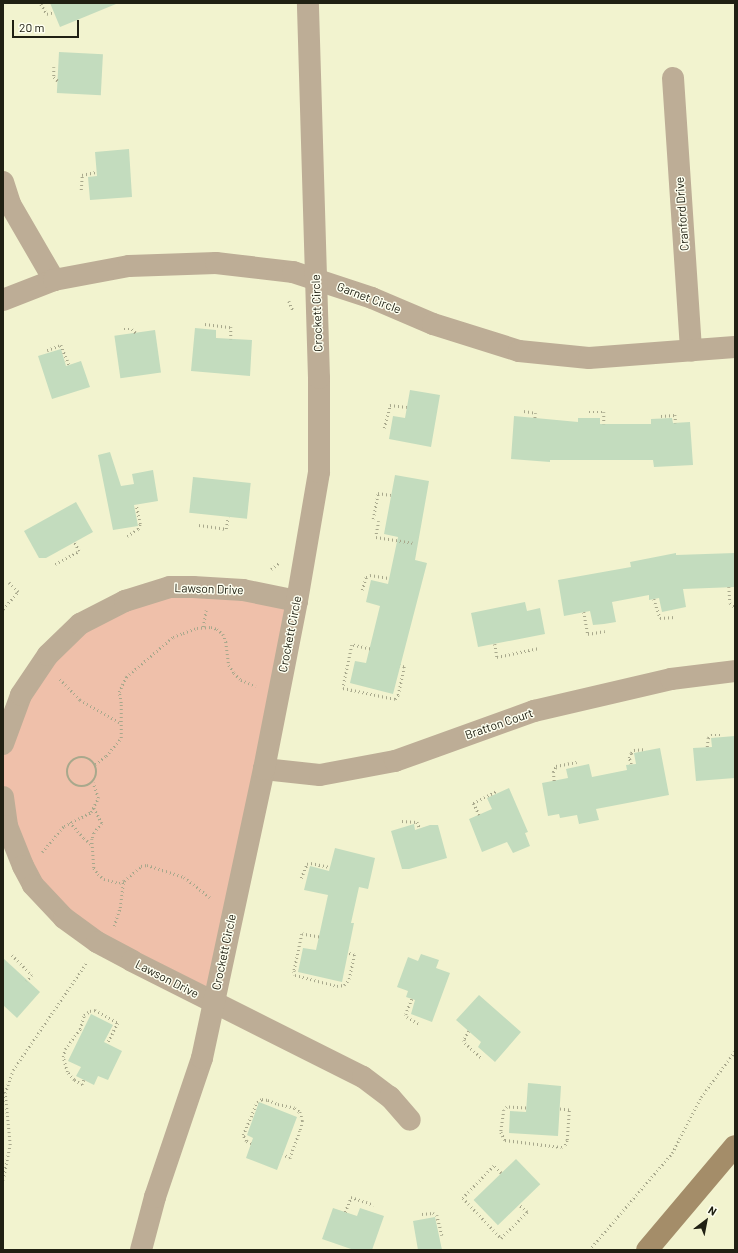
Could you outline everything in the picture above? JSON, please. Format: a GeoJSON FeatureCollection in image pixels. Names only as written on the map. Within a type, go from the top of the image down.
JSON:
{"type":"FeatureCollection","features":[{"type":"Feature","properties":{"kind":"street","name":"Crockett Circle"},"geometry":{"type":"LineString","coordinates":[[141,1250],[154,1198],[202,1058],[264,770],[297,601],[319,472],[319,378],[308,3]]}},
{"type":"Feature","properties":{"kind":"street","name":"Cranford Drive"},"geometry":{"type":"LineString","coordinates":[[673,78],[691,350]]}},
{"type":"Feature","properties":{"kind":"street"},"geometry":{"type":"LineString","coordinates":[[3,182],[10,204],[54,280]]}},
{"type":"Feature","properties":{"kind":"street","name":"Garnet Circle"},"geometry":{"type":"LineString","coordinates":[[3,300],[54,280],[129,266],[210,263],[293,272],[372,298],[434,324],[519,351],[589,358],[735,347]]}},
{"type":"Feature","properties":{"kind":"street","name":"Lawson Drive"},"geometry":{"type":"LineString","coordinates":[[3,744],[21,695],[48,655],[80,624],[125,601],[170,587],[193,587],[243,590],[297,601]]}},
{"type":"Feature","properties":{"kind":"street","name":"Bratton Court"},"geometry":{"type":"LineString","coordinates":[[264,770],[320,775],[395,761],[534,711],[672,679],[735,671]]}},
{"type":"Feature","properties":{"kind":"street","name":"Lawson Drive"},"geometry":{"type":"LineString","coordinates":[[3,797],[7,826],[17,854],[33,885],[64,918],[97,942],[363,1078],[390,1097],[410,1120]]}},
{"type":"Feature","properties":{"kind":"street"},"geometry":{"type":"LineString","coordinates":[[647,1250],[735,1146]]}},
{"type":"Feature","properties":{"kind":"path"},"geometry":{"type":"LineString","coordinates":[[40,4],[47,14],[54,12]]}},
{"type":"Feature","properties":{"kind":"path"},"geometry":{"type":"LineString","coordinates":[[54,67],[54,77],[58,81]]}},
{"type":"Feature","properties":{"kind":"path"},"geometry":{"type":"LineString","coordinates":[[81,190],[82,175],[96,172]]}},
{"type":"Feature","properties":{"kind":"path"},"geometry":{"type":"LineString","coordinates":[[289,301],[295,316]]}},
{"type":"Feature","properties":{"kind":"path"},"geometry":{"type":"LineString","coordinates":[[205,324],[231,327],[231,339]]}},
{"type":"Feature","properties":{"kind":"path"},"geometry":{"type":"LineString","coordinates":[[124,329],[132,329],[136,333]]}},
{"type":"Feature","properties":{"kind":"path"},"geometry":{"type":"LineString","coordinates":[[47,350],[61,345],[68,365]]}},
{"type":"Feature","properties":{"kind":"path"},"geometry":{"type":"LineString","coordinates":[[384,428],[390,405],[407,408]]}},
{"type":"Feature","properties":{"kind":"path"},"geometry":{"type":"LineString","coordinates":[[524,411],[536,413],[535,418]]}},
{"type":"Feature","properties":{"kind":"path"},"geometry":{"type":"LineString","coordinates":[[589,412],[604,412],[604,424]]}},
{"type":"Feature","properties":{"kind":"path"},"geometry":{"type":"LineString","coordinates":[[661,416],[675,415],[676,423]]}},
{"type":"Feature","properties":{"kind":"path"},"geometry":{"type":"LineString","coordinates":[[373,519],[378,493],[391,495]]}},
{"type":"Feature","properties":{"kind":"path"},"geometry":{"type":"LineString","coordinates":[[127,536],[138,530],[140,524],[136,505]]}},
{"type":"Feature","properties":{"kind":"path"},"geometry":{"type":"LineString","coordinates":[[199,525],[226,529],[228,516]]}},
{"type":"Feature","properties":{"kind":"path"},"geometry":{"type":"LineString","coordinates":[[379,520],[376,536],[413,543]]}},
{"type":"Feature","properties":{"kind":"path"},"geometry":{"type":"LineString","coordinates":[[55,564],[79,551],[74,542]]}},
{"type":"Feature","properties":{"kind":"path"},"geometry":{"type":"LineString","coordinates":[[271,569],[282,559]]}},
{"type":"Feature","properties":{"kind":"path"},"geometry":{"type":"LineString","coordinates":[[362,590],[366,577],[370,575],[389,578]]}},
{"type":"Feature","properties":{"kind":"path"},"geometry":{"type":"LineString","coordinates":[[3,609],[18,592],[9,583]]}},
{"type":"Feature","properties":{"kind":"path"},"geometry":{"type":"LineString","coordinates":[[729,587],[730,603],[735,607]]}},
{"type":"Feature","properties":{"kind":"path"},"geometry":{"type":"LineString","coordinates":[[654,599],[660,618],[675,617]]}},
{"type":"Feature","properties":{"kind":"path"},"geometry":{"type":"LineString","coordinates":[[203,627],[206,610]]}},
{"type":"Feature","properties":{"kind":"path"},"geometry":{"type":"LineString","coordinates":[[584,612],[588,634],[605,631]]}},
{"type":"Feature","properties":{"kind":"path"},"geometry":{"type":"LineString","coordinates":[[95,764],[118,744],[121,738],[121,703],[119,692],[126,677],[173,638],[183,632],[203,627],[211,627],[223,634],[226,642],[229,665],[241,680],[256,686]]}},
{"type":"Feature","properties":{"kind":"path"},"geometry":{"type":"LineString","coordinates":[[495,644],[497,657],[539,648]]}},
{"type":"Feature","properties":{"kind":"path"},"geometry":{"type":"LineString","coordinates":[[370,649],[352,645],[343,688],[395,699],[398,695],[404,667],[400,666]]}},
{"type":"Feature","properties":{"kind":"path"},"geometry":{"type":"LineString","coordinates":[[58,677],[80,700],[121,723]]}},
{"type":"Feature","properties":{"kind":"path"},"geometry":{"type":"LineString","coordinates":[[707,747],[708,738],[711,735],[723,735]]}},
{"type":"Feature","properties":{"kind":"path"},"geometry":{"type":"LineString","coordinates":[[631,764],[629,758],[631,753],[634,750],[646,749]]}},
{"type":"Feature","properties":{"kind":"path"},"geometry":{"type":"LineString","coordinates":[[82,757],[92,760],[95,764],[97,774],[93,783],[84,787],[74,786],[68,778],[67,768],[73,760],[82,757]]}},
{"type":"Feature","properties":{"kind":"path"},"geometry":{"type":"LineString","coordinates":[[554,781],[553,772],[556,766],[576,762]]}},
{"type":"Feature","properties":{"kind":"path"},"geometry":{"type":"LineString","coordinates":[[41,852],[64,826],[85,816],[94,808],[98,798],[93,783]]}},
{"type":"Feature","properties":{"kind":"path"},"geometry":{"type":"LineString","coordinates":[[480,815],[473,803],[497,791]]}},
{"type":"Feature","properties":{"kind":"path"},"geometry":{"type":"LineString","coordinates":[[94,808],[102,823],[94,833],[92,844],[94,868],[104,879],[112,882],[124,881],[141,866],[147,865],[184,877],[210,897]]}},
{"type":"Feature","properties":{"kind":"path"},"geometry":{"type":"LineString","coordinates":[[402,821],[417,822],[420,828]]}},
{"type":"Feature","properties":{"kind":"path"},"geometry":{"type":"LineString","coordinates":[[70,822],[84,838],[92,844]]}},
{"type":"Feature","properties":{"kind":"path"},"geometry":{"type":"LineString","coordinates":[[301,878],[307,864],[311,863],[330,867]]}},
{"type":"Feature","properties":{"kind":"path"},"geometry":{"type":"LineString","coordinates":[[114,927],[120,908],[124,881]]}},
{"type":"Feature","properties":{"kind":"path"},"geometry":{"type":"LineString","coordinates":[[319,937],[302,934],[294,970],[295,975],[337,986],[344,985],[348,979],[354,955],[348,953]]}},
{"type":"Feature","properties":{"kind":"path"},"geometry":{"type":"LineString","coordinates":[[3,1180],[10,1145],[5,1093],[13,1070],[84,968],[97,942]]}},
{"type":"Feature","properties":{"kind":"path"},"geometry":{"type":"LineString","coordinates":[[12,955],[32,975],[27,980]]}},
{"type":"Feature","properties":{"kind":"path"},"geometry":{"type":"LineString","coordinates":[[412,999],[406,1014],[407,1017],[419,1024]]}},
{"type":"Feature","properties":{"kind":"path"},"geometry":{"type":"LineString","coordinates":[[84,1080],[82,1085],[74,1080],[67,1072],[62,1057],[65,1049],[80,1029],[84,1015],[95,1010],[118,1023],[108,1043]]}},
{"type":"Feature","properties":{"kind":"path"},"geometry":{"type":"LineString","coordinates":[[469,1031],[464,1040],[465,1043],[482,1059]]}},
{"type":"Feature","properties":{"kind":"path"},"geometry":{"type":"LineString","coordinates":[[589,1250],[672,1153],[701,1097],[735,1051]]}},
{"type":"Feature","properties":{"kind":"path"},"geometry":{"type":"LineString","coordinates":[[251,1144],[246,1142],[243,1135],[257,1102],[262,1099],[296,1108],[300,1112],[303,1121],[290,1158],[283,1155]]}},
{"type":"Feature","properties":{"kind":"path"},"geometry":{"type":"LineString","coordinates":[[526,1108],[507,1108],[504,1110],[501,1132],[505,1140],[561,1147],[565,1145],[567,1140],[569,1110],[560,1109]]}},
{"type":"Feature","properties":{"kind":"path"},"geometry":{"type":"LineString","coordinates":[[501,1173],[494,1166],[463,1198],[501,1238],[527,1212],[520,1205]]}},
{"type":"Feature","properties":{"kind":"path"},"geometry":{"type":"LineString","coordinates":[[345,1212],[351,1197],[374,1204]]}},
{"type":"Feature","properties":{"kind":"path"},"geometry":{"type":"LineString","coordinates":[[422,1214],[437,1215],[442,1235]]}},
{"type":"Feature","properties":{"kind":"shaded area"},"geometry":{"type":"Polygon","coordinates":[[[170,587],[297,601],[213,1002],[132,961],[33,885],[3,797],[3,744],[21,695],[80,624],[170,587]]]}},
{"type":"Feature","properties":{"kind":"building"},"geometry":{"type":"Polygon","coordinates":[[[50,3],[116,3],[116,4],[60,27],[50,3]]]}},
{"type":"Feature","properties":{"kind":"building"},"geometry":{"type":"Polygon","coordinates":[[[59,52],[103,54],[101,95],[57,93],[59,52]]]}},
{"type":"Feature","properties":{"kind":"building"},"geometry":{"type":"Polygon","coordinates":[[[129,149],[132,197],[90,200],[88,177],[97,176],[95,152],[129,149]]]}},
{"type":"Feature","properties":{"kind":"building"},"geometry":{"type":"Polygon","coordinates":[[[195,328],[216,330],[216,338],[252,340],[250,376],[191,371],[195,328]]]}},
{"type":"Feature","properties":{"kind":"building"},"geometry":{"type":"Polygon","coordinates":[[[155,330],[161,373],[120,378],[114,336],[155,330]]]}},
{"type":"Feature","properties":{"kind":"building"},"geometry":{"type":"Polygon","coordinates":[[[61,349],[66,366],[81,361],[90,387],[52,399],[38,356],[61,349]]]}},
{"type":"Feature","properties":{"kind":"building"},"geometry":{"type":"Polygon","coordinates":[[[410,390],[440,395],[431,447],[389,439],[393,416],[405,418],[410,390]]]}},
{"type":"Feature","properties":{"kind":"building"},"geometry":{"type":"Polygon","coordinates":[[[514,416],[578,422],[578,418],[600,418],[600,424],[651,424],[651,419],[672,418],[673,423],[690,422],[693,465],[654,467],[653,460],[550,460],[550,462],[511,459],[514,416]]]}},
{"type":"Feature","properties":{"kind":"building"},"geometry":{"type":"Polygon","coordinates":[[[110,452],[121,486],[134,484],[132,474],[153,470],[158,501],[134,505],[138,526],[113,530],[98,455],[110,452]]]}},
{"type":"Feature","properties":{"kind":"building"},"geometry":{"type":"Polygon","coordinates":[[[395,475],[429,481],[415,560],[427,563],[393,694],[350,683],[355,661],[366,663],[380,606],[366,602],[371,580],[388,584],[398,537],[384,534],[395,475]]]}},
{"type":"Feature","properties":{"kind":"building"},"geometry":{"type":"Polygon","coordinates":[[[193,477],[251,483],[247,519],[189,513],[193,477]]]}},
{"type":"Feature","properties":{"kind":"building"},"geometry":{"type":"Polygon","coordinates":[[[76,502],[93,532],[46,558],[39,558],[24,531],[76,502]]]}},
{"type":"Feature","properties":{"kind":"building"},"geometry":{"type":"Polygon","coordinates":[[[676,553],[676,555],[735,553],[735,587],[683,589],[686,607],[662,612],[659,598],[649,600],[649,595],[612,602],[616,622],[593,625],[590,611],[564,616],[558,580],[631,567],[630,562],[676,553]]]}},
{"type":"Feature","properties":{"kind":"building"},"geometry":{"type":"Polygon","coordinates":[[[525,602],[527,611],[540,608],[545,634],[478,647],[471,613],[525,602]]]}},
{"type":"Feature","properties":{"kind":"building"},"geometry":{"type":"Polygon","coordinates":[[[735,736],[735,778],[696,781],[693,748],[712,747],[711,738],[735,736]]]}},
{"type":"Feature","properties":{"kind":"building"},"geometry":{"type":"Polygon","coordinates":[[[660,748],[669,795],[596,809],[599,820],[579,824],[577,815],[560,818],[559,814],[548,816],[542,783],[568,778],[566,769],[589,764],[592,777],[627,770],[626,765],[636,764],[634,753],[660,748]]]}},
{"type":"Feature","properties":{"kind":"building"},"geometry":{"type":"Polygon","coordinates":[[[509,788],[528,832],[525,833],[530,846],[513,853],[507,842],[482,852],[469,819],[492,809],[487,798],[509,788]]]}},
{"type":"Feature","properties":{"kind":"building"},"geometry":{"type":"Polygon","coordinates":[[[414,824],[415,830],[430,825],[438,825],[447,858],[409,869],[402,869],[391,831],[414,824]]]}},
{"type":"Feature","properties":{"kind":"building"},"geometry":{"type":"Polygon","coordinates":[[[335,848],[375,858],[368,889],[359,887],[351,923],[354,923],[342,982],[298,972],[303,948],[316,950],[328,895],[304,890],[310,866],[329,871],[335,848]]]}},
{"type":"Feature","properties":{"kind":"building"},"geometry":{"type":"Polygon","coordinates":[[[421,954],[439,960],[436,968],[450,973],[432,1022],[411,1014],[415,1000],[406,997],[408,991],[397,987],[408,957],[418,961],[421,954]]]}},
{"type":"Feature","properties":{"kind":"building"},"geometry":{"type":"Polygon","coordinates":[[[3,958],[40,992],[17,1018],[3,1005],[3,958]]]}},
{"type":"Feature","properties":{"kind":"building"},"geometry":{"type":"Polygon","coordinates":[[[479,995],[521,1032],[495,1062],[478,1047],[481,1042],[456,1020],[479,995]]]}},
{"type":"Feature","properties":{"kind":"building"},"geometry":{"type":"Polygon","coordinates":[[[91,1014],[113,1025],[104,1042],[122,1051],[108,1080],[98,1076],[94,1085],[76,1076],[81,1067],[68,1061],[91,1014]]]}},
{"type":"Feature","properties":{"kind":"building"},"geometry":{"type":"Polygon","coordinates":[[[528,1083],[561,1086],[558,1136],[509,1133],[510,1111],[526,1112],[528,1083]]]}},
{"type":"Feature","properties":{"kind":"building"},"geometry":{"type":"Polygon","coordinates":[[[259,1102],[297,1117],[277,1170],[246,1158],[253,1138],[247,1135],[259,1102]]]}},
{"type":"Feature","properties":{"kind":"building"},"geometry":{"type":"Polygon","coordinates":[[[516,1159],[540,1184],[498,1225],[474,1200],[516,1159]]]}},
{"type":"Feature","properties":{"kind":"building"},"geometry":{"type":"Polygon","coordinates":[[[333,1208],[357,1216],[360,1208],[384,1216],[372,1250],[354,1250],[322,1239],[333,1208]]]}},
{"type":"Feature","properties":{"kind":"building"},"geometry":{"type":"Polygon","coordinates":[[[435,1217],[442,1250],[418,1250],[413,1221],[435,1217]]]}}]}
